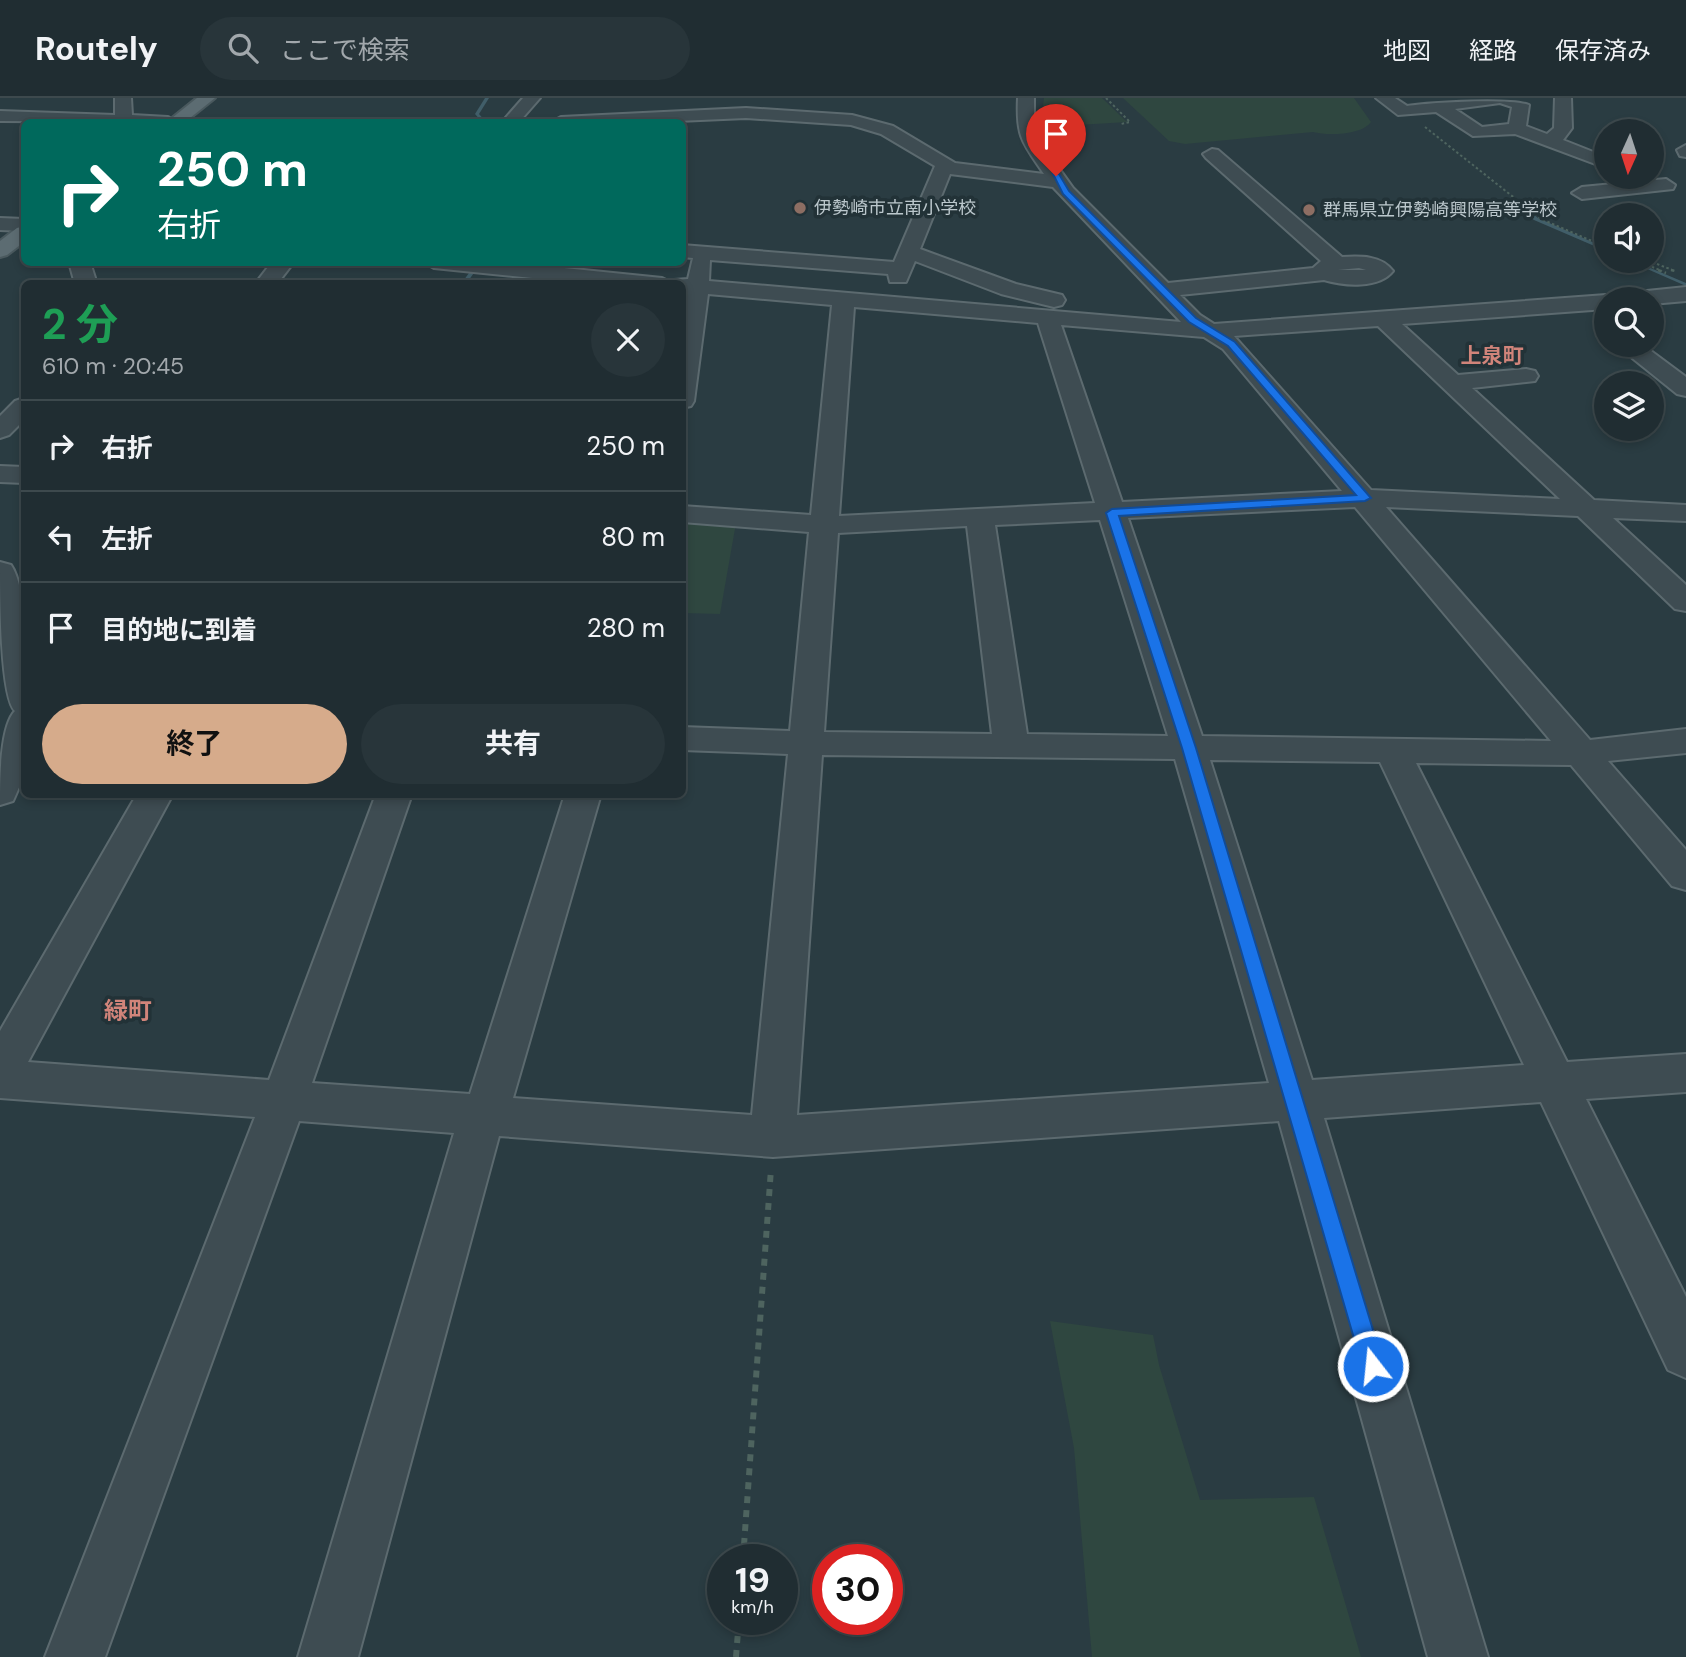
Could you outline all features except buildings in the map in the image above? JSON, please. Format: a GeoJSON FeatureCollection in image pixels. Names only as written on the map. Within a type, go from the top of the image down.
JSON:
{"type":"FeatureCollection","features":[{"type":"Feature","properties":{"kind":"main road"},"geometry":{"type":"LineString","coordinates":[[179,119],[207,98]]}},
{"type":"Feature","properties":{"kind":"main road"},"geometry":{"type":"LineString","coordinates":[[0,251],[21,234]]}},
{"type":"Feature","properties":{"kind":"street"},"geometry":{"type":"LineString","coordinates":[[123,98],[124,119]]}},
{"type":"Feature","properties":{"kind":"street"},"geometry":{"type":"LineString","coordinates":[[513,119],[532,98]]}},
{"type":"Feature","properties":{"kind":"street"},"geometry":{"type":"LineString","coordinates":[[1026,98],[1025,125],[1029,139],[1066,192],[1192,320],[1231,344],[1365,498],[1578,753],[1673,844],[1686,876]]}},
{"type":"Feature","properties":{"kind":"street"},"geometry":{"type":"LineString","coordinates":[[1384,98],[1404,111],[1501,98],[1521,104],[1517,129]]}},
{"type":"Feature","properties":{"kind":"street"},"geometry":{"type":"LineString","coordinates":[[1547,140],[1556,137],[1563,128],[1563,98]]}},
{"type":"Feature","properties":{"kind":"street"},"geometry":{"type":"LineString","coordinates":[[642,101],[755,106],[806,100]]}},
{"type":"Feature","properties":{"kind":"street"},"geometry":{"type":"LineString","coordinates":[[856,104],[874,116],[864,122]]}},
{"type":"Feature","properties":{"kind":"street"},"geometry":{"type":"LineString","coordinates":[[588,119],[715,105],[758,114],[864,122],[887,130],[944,166],[1060,182]]}},
{"type":"Feature","properties":{"kind":"street"},"geometry":{"type":"LineString","coordinates":[[1440,107],[1479,132],[1517,129],[1594,158]]}},
{"type":"Feature","properties":{"kind":"street"},"geometry":{"type":"LineString","coordinates":[[2,117],[83,119]]}},
{"type":"Feature","properties":{"kind":"street"},"geometry":{"type":"LineString","coordinates":[[1163,290],[1331,268],[1212,154]]}},
{"type":"Feature","properties":{"kind":"street"},"geometry":{"type":"LineString","coordinates":[[887,304],[944,166]]}},
{"type":"Feature","properties":{"kind":"street"},"geometry":{"type":"LineString","coordinates":[[1582,193],[1678,189]]}},
{"type":"Feature","properties":{"kind":"street"},"geometry":{"type":"LineString","coordinates":[[0,224],[21,225]]}},
{"type":"Feature","properties":{"kind":"street"},"geometry":{"type":"LineString","coordinates":[[686,344],[692,252],[905,260],[1164,328]]}},
{"type":"Feature","properties":{"kind":"street"},"geometry":{"type":"LineString","coordinates":[[268,280],[281,266]]}},
{"type":"Feature","properties":{"kind":"street"},"geometry":{"type":"LineString","coordinates":[[481,266],[629,280]]}},
{"type":"Feature","properties":{"kind":"street"},"geometry":{"type":"LineString","coordinates":[[690,286],[1210,331],[1594,304]]}},
{"type":"Feature","properties":{"kind":"street"},"geometry":{"type":"LineString","coordinates":[[1664,296],[1686,294]]}},
{"type":"Feature","properties":{"kind":"street"},"geometry":{"type":"LineString","coordinates":[[773,1137],[843,300]]}},
{"type":"Feature","properties":{"kind":"street"},"geometry":{"type":"LineString","coordinates":[[1575,306],[1594,319]]}},
{"type":"Feature","properties":{"kind":"street"},"geometry":{"type":"LineString","coordinates":[[1048,319],[1189,748],[1296,1100],[1458,1657]]}},
{"type":"Feature","properties":{"kind":"street"},"geometry":{"type":"LineString","coordinates":[[1385,320],[1686,602]]}},
{"type":"Feature","properties":{"kind":"street"},"geometry":{"type":"LineString","coordinates":[[1644,357],[1686,389]]}},
{"type":"Feature","properties":{"kind":"street"},"geometry":{"type":"LineString","coordinates":[[1453,383],[1526,376]]}},
{"type":"Feature","properties":{"kind":"street"},"geometry":{"type":"LineString","coordinates":[[0,430],[21,409]]}},
{"type":"Feature","properties":{"kind":"street"},"geometry":{"type":"LineString","coordinates":[[0,474],[21,475]]}},
{"type":"Feature","properties":{"kind":"street"},"geometry":{"type":"LineString","coordinates":[[686,514],[824,525],[1112,513],[1365,498],[1686,513]]}},
{"type":"Feature","properties":{"kind":"street"},"geometry":{"type":"LineString","coordinates":[[980,519],[1011,746]]}},
{"type":"Feature","properties":{"kind":"street"},"geometry":{"type":"LineString","coordinates":[[0,572],[12,616],[21,681]]}},
{"type":"Feature","properties":{"kind":"street"},"geometry":{"type":"LineString","coordinates":[[0,712],[21,713]]}},
{"type":"Feature","properties":{"kind":"street"},"geometry":{"type":"LineString","coordinates":[[0,792],[21,737]]}},
{"type":"Feature","properties":{"kind":"street"},"geometry":{"type":"LineString","coordinates":[[686,738],[808,743],[1578,753],[1686,741]]}},
{"type":"Feature","properties":{"kind":"street"},"geometry":{"type":"LineString","coordinates":[[1392,750],[1686,1352]]}},
{"type":"Feature","properties":{"kind":"street"},"geometry":{"type":"LineString","coordinates":[[0,1071],[153,798]]}},
{"type":"Feature","properties":{"kind":"street"},"geometry":{"type":"LineString","coordinates":[[75,1657],[284,1100],[393,798]]}},
{"type":"Feature","properties":{"kind":"street"},"geometry":{"type":"LineString","coordinates":[[328,1657],[474,1140],[486,1114],[582,798]]}},
{"type":"Feature","properties":{"kind":"street"},"geometry":{"type":"LineString","coordinates":[[0,1079],[773,1137],[1686,1073]]}},
{"type":"Feature","properties":{"kind":"path"},"geometry":{"type":"LineString","coordinates":[[1106,98],[1130,122],[1121,124]]}},
{"type":"Feature","properties":{"kind":"path"},"geometry":{"type":"LineString","coordinates":[[1404,111],[1541,219],[1594,242]]}},
{"type":"Feature","properties":{"kind":"path"},"geometry":{"type":"LineString","coordinates":[[1664,267],[1676,272]]}},
{"type":"Feature","properties":{"kind":"path"},"geometry":{"type":"LineString","coordinates":[[744,1544],[773,1137]]}},
{"type":"Feature","properties":{"kind":"path"},"geometry":{"type":"LineString","coordinates":[[736,1657],[738,1635]]}},
{"type":"Feature","properties":{"kind":"green space"},"geometry":{"type":"Polygon","coordinates":[[[1044,98],[1102,98],[1127,122],[1062,126],[1043,106],[1044,98]]]}},
{"type":"Feature","properties":{"kind":"green space"},"geometry":{"type":"Polygon","coordinates":[[[1123,98],[1354,98],[1371,122],[1360,130],[1344,133],[1313,132],[1185,144],[1169,141],[1123,98]]]}},
{"type":"Feature","properties":{"kind":"green space"},"geometry":{"type":"Polygon","coordinates":[[[686,520],[736,523],[720,614],[686,613],[686,520]]]}},
{"type":"Feature","properties":{"kind":"green space"},"geometry":{"type":"Polygon","coordinates":[[[1050,1321],[1153,1335],[1159,1365],[1200,1500],[1314,1497],[1361,1657],[1092,1657],[1074,1448],[1050,1321]]]}},
{"type":"Feature","properties":{"kind":"waterway"},"geometry":{"type":"LineString","coordinates":[[481,119],[477,114],[487,98]]}},
{"type":"Feature","properties":{"kind":"waterway"},"geometry":{"type":"LineString","coordinates":[[1522,208],[1536,219],[1594,245]]}},
{"type":"Feature","properties":{"kind":"waterway"},"geometry":{"type":"LineString","coordinates":[[466,280],[477,266]]}},
{"type":"Feature","properties":{"kind":"waterway"},"geometry":{"type":"LineString","coordinates":[[1658,273],[1686,285]]}},
{"type":"Feature","properties":{"kind":"waterway"},"geometry":{"type":"LineString","coordinates":[[0,467],[21,468]]}},
{"type":"Feature","properties":{"kind":"place","name":"伊勢崎市立南小学校"},"geometry":{"type":"Point","coordinates":[800,208]}},
{"type":"Feature","properties":{"kind":"place","name":"群馬県立伊勢崎興陽高等学校"},"geometry":{"type":"Point","coordinates":[1309,210]}},
{"type":"Feature","properties":{"kind":"district","name":"上泉町"},"geometry":{"type":"Point","coordinates":[1492,356]}},
{"type":"Feature","properties":{"kind":"district","name":"緑町"},"geometry":{"type":"Point","coordinates":[128,1010]}},
{"type":"Feature","properties":{"kind":"route"},"geometry":{"type":"LineString","coordinates":[[1056,176],[1066,192],[1192,320],[1231,344],[1365,498],[1112,513],[1189,748],[1296,1100],[1373,1366]]}}]}
